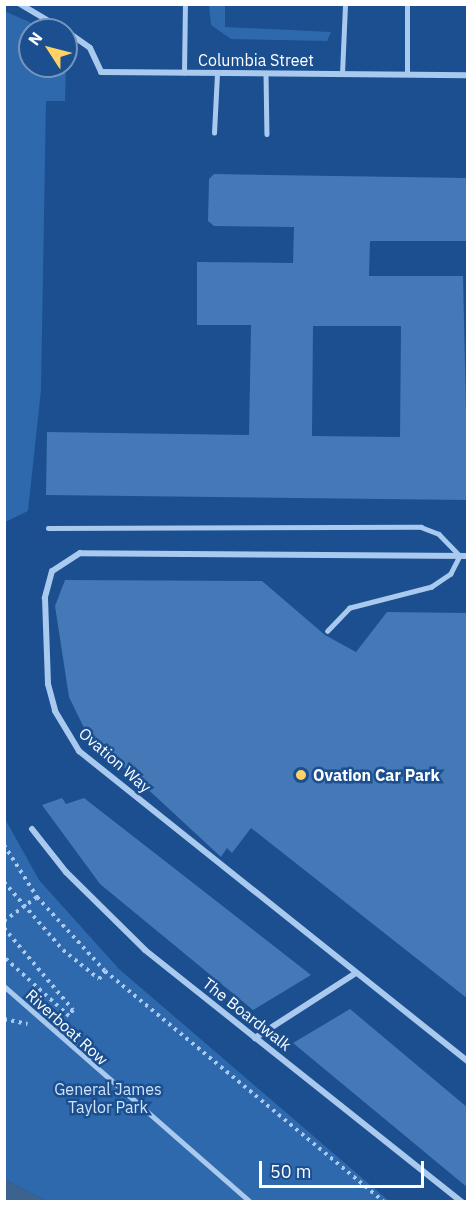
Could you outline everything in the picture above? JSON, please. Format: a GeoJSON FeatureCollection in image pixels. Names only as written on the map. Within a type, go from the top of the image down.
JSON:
{"type":"FeatureCollection","features":[{"type":"Feature","properties":{"kind":"street","name":"Columbia Street"},"geometry":{"type":"LineString","coordinates":[[20,4],[43,18]]}},
{"type":"Feature","properties":{"kind":"street","name":"Columbia Street"},"geometry":{"type":"LineString","coordinates":[[78,40],[90,48],[101,72],[468,75]]}},
{"type":"Feature","properties":{"kind":"street","name":"Ovation Way"},"geometry":{"type":"LineString","coordinates":[[468,556],[80,553],[59,562],[49,580],[48,684],[67,738],[468,1062]]}},
{"type":"Feature","properties":{"kind":"street","name":"The Boardwalk"},"geometry":{"type":"LineString","coordinates":[[32,829],[66,872],[145,950],[462,1202]]}},
{"type":"Feature","properties":{"kind":"street"},"geometry":{"type":"LineString","coordinates":[[255,1038],[356,973]]}},
{"type":"Feature","properties":{"kind":"lane"},"geometry":{"type":"LineString","coordinates":[[184,73],[185,4]]}},
{"type":"Feature","properties":{"kind":"lane"},"geometry":{"type":"LineString","coordinates":[[342,74],[345,4]]}},
{"type":"Feature","properties":{"kind":"lane"},"geometry":{"type":"LineString","coordinates":[[407,4],[407,75]]}},
{"type":"Feature","properties":{"kind":"lane"},"geometry":{"type":"LineString","coordinates":[[266,73],[267,134]]}},
{"type":"Feature","properties":{"kind":"lane"},"geometry":{"type":"LineString","coordinates":[[214,133],[217,74]]}},
{"type":"Feature","properties":{"kind":"lane"},"geometry":{"type":"LineString","coordinates":[[48,528],[421,527],[439,534],[460,556],[451,574],[432,587],[350,608],[328,632]]}},
{"type":"Feature","properties":{"kind":"lane","name":"Riverboat Row"},"geometry":{"type":"LineString","coordinates":[[4,986],[252,1202]]}},
{"type":"Feature","properties":{"kind":"path"},"geometry":{"type":"LineString","coordinates":[[4,845],[37,897],[105,971],[384,1202]]}},
{"type":"Feature","properties":{"kind":"path"},"geometry":{"type":"LineString","coordinates":[[4,882],[23,907],[99,979],[105,971]]}},
{"type":"Feature","properties":{"kind":"path"},"geometry":{"type":"LineString","coordinates":[[4,921],[37,897]]}},
{"type":"Feature","properties":{"kind":"path"},"geometry":{"type":"LineString","coordinates":[[4,928],[73,1010],[69,1016],[4,957]]}},
{"type":"Feature","properties":{"kind":"green space"},"geometry":{"type":"Polygon","coordinates":[[[209,5],[225,5],[225,27],[331,32],[327,41],[231,39],[211,25],[209,5]]]}},
{"type":"Feature","properties":{"kind":"green space"},"geometry":{"type":"Polygon","coordinates":[[[4,11],[20,18],[18,18],[18,78],[66,78],[65,101],[46,101],[41,390],[28,511],[5,522],[4,11]]]}},
{"type":"Feature","properties":{"kind":"green space","name":"General James Taylor Park"},"geometry":{"type":"Polygon","coordinates":[[[4,817],[39,880],[119,969],[389,1201],[46,1201],[5,1179],[4,817]]]}},
{"type":"Feature","properties":{"kind":"shaded area"},"geometry":{"type":"Polygon","coordinates":[[[5,1179],[46,1201],[5,1201],[5,1179]]]}},
{"type":"Feature","properties":{"kind":"building"},"geometry":{"type":"Polygon","coordinates":[[[214,174],[467,178],[467,241],[370,241],[369,276],[463,276],[468,500],[46,495],[47,432],[249,435],[251,325],[197,325],[197,262],[293,263],[294,227],[214,226],[208,221],[209,179],[214,174]],[[313,326],[312,436],[400,437],[401,326],[313,326]]]}},
{"type":"Feature","properties":{"kind":"building","name":"Ovation Car Park"},"geometry":{"type":"Polygon","coordinates":[[[65,580],[262,581],[325,635],[356,652],[387,612],[468,613],[468,999],[251,828],[232,853],[227,848],[221,857],[86,732],[69,697],[55,606],[65,580]]]}},
{"type":"Feature","properties":{"kind":"building"},"geometry":{"type":"Polygon","coordinates":[[[62,798],[66,804],[84,798],[311,975],[253,1010],[100,884],[42,805],[62,798]]]}},
{"type":"Feature","properties":{"kind":"building"},"geometry":{"type":"Polygon","coordinates":[[[350,1009],[468,1108],[468,1188],[293,1043],[350,1009]]]}},
{"type":"Feature","properties":{"kind":"place","name":"Ovation Car Park"},"geometry":{"type":"Point","coordinates":[301,775]}}]}
